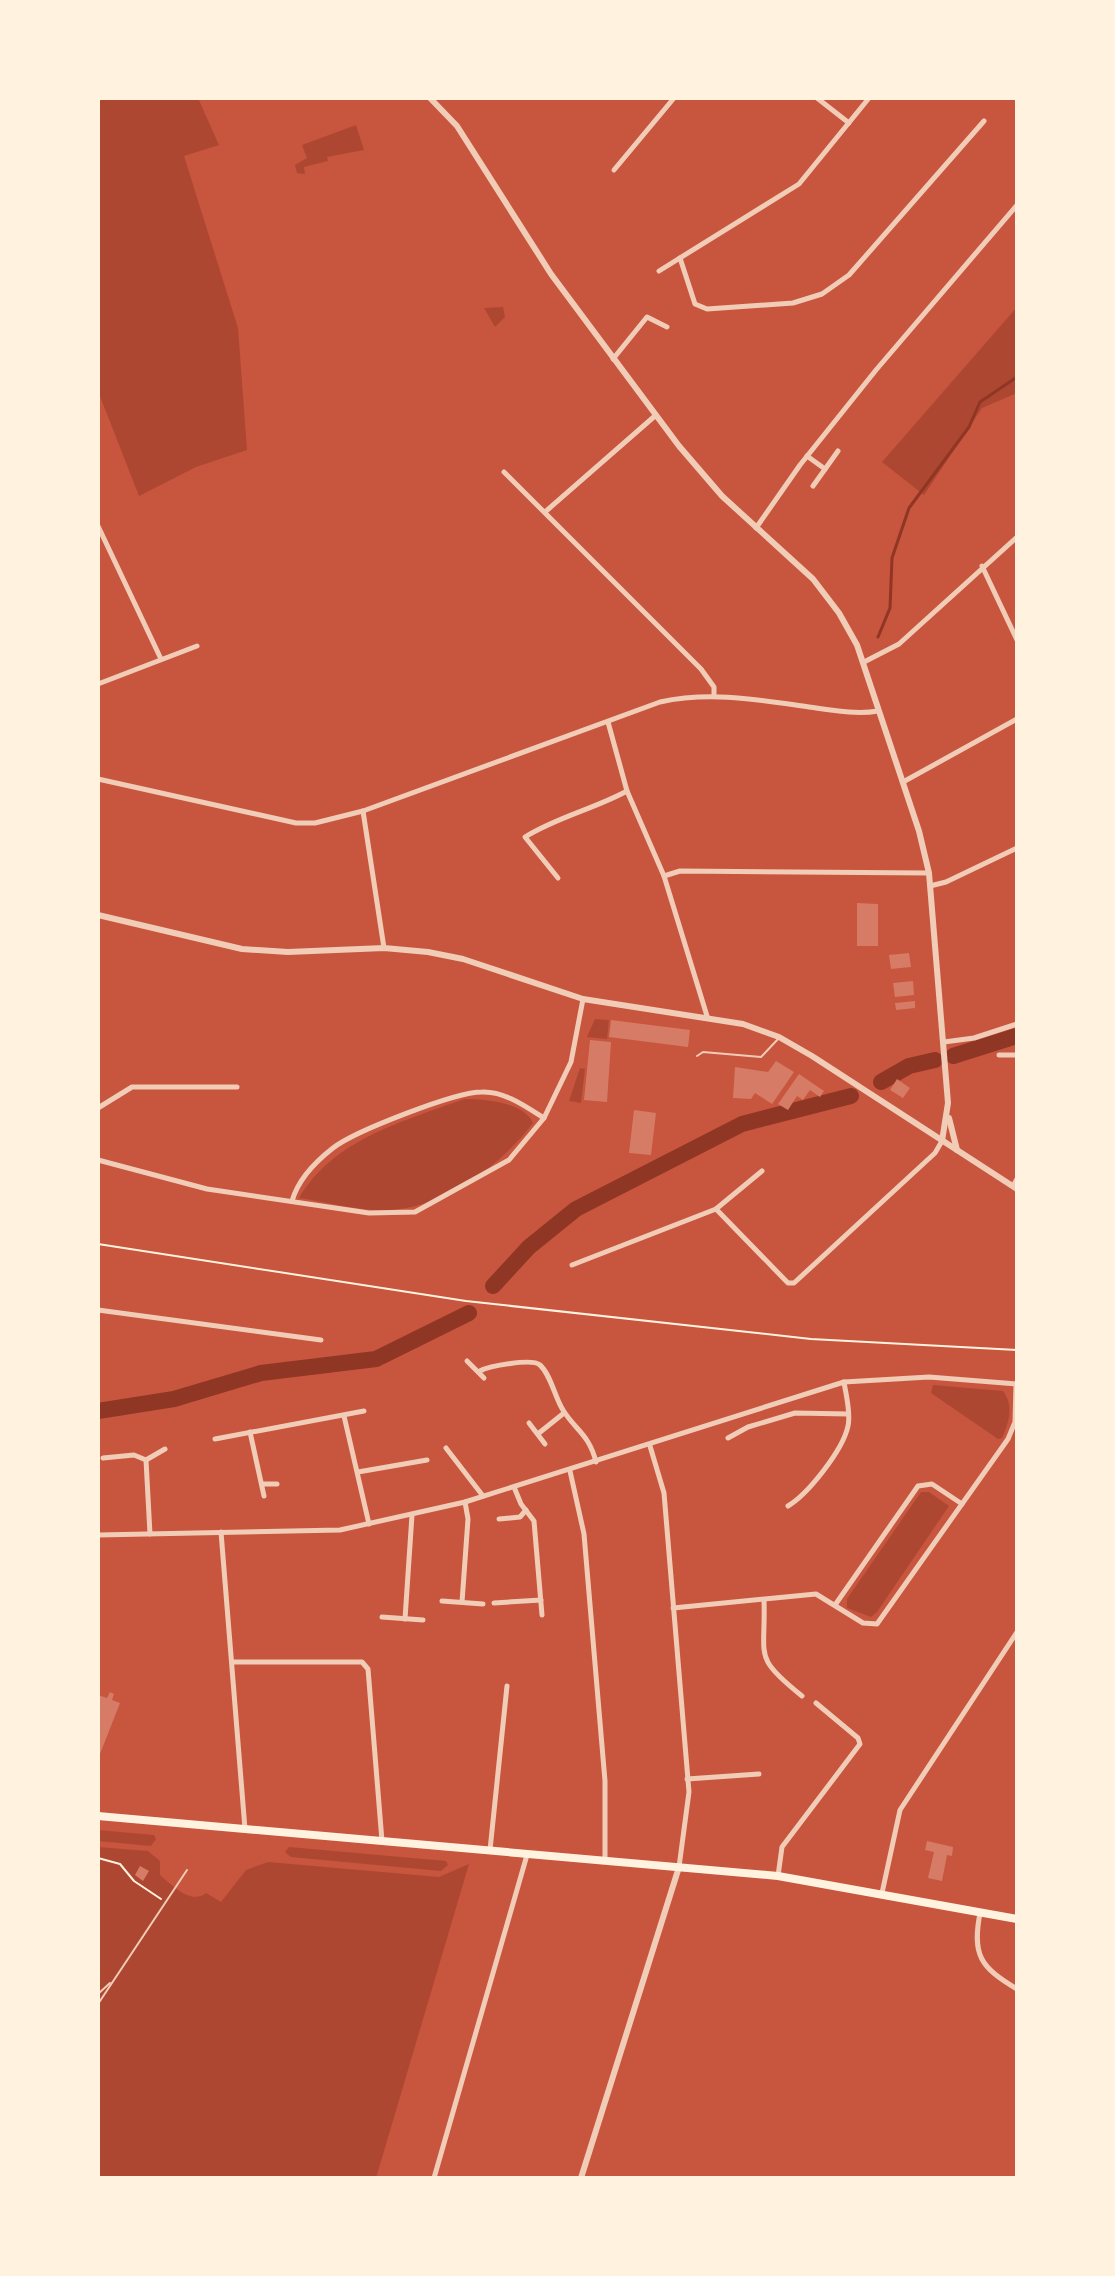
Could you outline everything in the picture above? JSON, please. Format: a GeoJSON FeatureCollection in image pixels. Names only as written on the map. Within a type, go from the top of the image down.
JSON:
{"type":"FeatureCollection","features":[{"type":"Feature","properties":{"kind":"highway"},"geometry":{"type":"LineString","coordinates":[[98,1816],[778,1876],[1017,1919]]}},
{"type":"Feature","properties":{"kind":"street"},"geometry":{"type":"LineString","coordinates":[[430,98],[457,126],[551,274],[612,359],[700,473],[827,596],[864,662],[929,873],[948,1114],[957,1150]]}},
{"type":"Feature","properties":{"kind":"street"},"geometry":{"type":"LineString","coordinates":[[614,170],[674,98]]}},
{"type":"Feature","properties":{"kind":"street"},"geometry":{"type":"LineString","coordinates":[[817,98],[849,123]]}},
{"type":"Feature","properties":{"kind":"street"},"geometry":{"type":"LineString","coordinates":[[659,271],[799,184],[869,98]]}},
{"type":"Feature","properties":{"kind":"street"},"geometry":{"type":"LineString","coordinates":[[680,258],[695,304],[707,309],[807,301],[849,275],[984,121]]}},
{"type":"Feature","properties":{"kind":"street"},"geometry":{"type":"LineString","coordinates":[[756,529],[807,456],[1017,205]]}},
{"type":"Feature","properties":{"kind":"street"},"geometry":{"type":"LineString","coordinates":[[612,359],[647,317],[667,327]]}},
{"type":"Feature","properties":{"kind":"street"},"geometry":{"type":"LineString","coordinates":[[545,512],[656,415]]}},
{"type":"Feature","properties":{"kind":"street"},"geometry":{"type":"LineString","coordinates":[[813,486],[838,451]]}},
{"type":"Feature","properties":{"kind":"street"},"geometry":{"type":"LineString","coordinates":[[807,456],[825,469]]}},
{"type":"Feature","properties":{"kind":"street"},"geometry":{"type":"LineString","coordinates":[[504,472],[701,669],[714,687],[714,695]]}},
{"type":"Feature","properties":{"kind":"street"},"geometry":{"type":"LineString","coordinates":[[98,526],[161,659]]}},
{"type":"Feature","properties":{"kind":"street"},"geometry":{"type":"LineString","coordinates":[[864,662],[899,644],[1017,537]]}},
{"type":"Feature","properties":{"kind":"street"},"geometry":{"type":"LineString","coordinates":[[982,566],[1017,640]]}},
{"type":"Feature","properties":{"kind":"street"},"geometry":{"type":"LineString","coordinates":[[98,684],[197,646]]}},
{"type":"Feature","properties":{"kind":"street"},"geometry":{"type":"LineString","coordinates":[[98,779],[296,823],[335,820],[660,702],[714,695],[837,711],[878,711]]}},
{"type":"Feature","properties":{"kind":"street"},"geometry":{"type":"LineString","coordinates":[[903,782],[1017,719]]}},
{"type":"Feature","properties":{"kind":"street"},"geometry":{"type":"LineString","coordinates":[[608,722],[627,791],[664,876],[707,1016]]}},
{"type":"Feature","properties":{"kind":"street"},"geometry":{"type":"LineString","coordinates":[[558,878],[525,837],[548,823],[592,809],[627,791]]}},
{"type":"Feature","properties":{"kind":"street"},"geometry":{"type":"LineString","coordinates":[[363,811],[384,948]]}},
{"type":"Feature","properties":{"kind":"street"},"geometry":{"type":"LineString","coordinates":[[930,886],[946,882],[1017,848]]}},
{"type":"Feature","properties":{"kind":"street"},"geometry":{"type":"LineString","coordinates":[[664,876],[680,871],[929,873]]}},
{"type":"Feature","properties":{"kind":"street"},"geometry":{"type":"LineString","coordinates":[[98,915],[242,949],[288,952],[384,948],[463,959],[583,999],[743,1024],[779,1037],[1015,1188],[1017,1179]]}},
{"type":"Feature","properties":{"kind":"street"},"geometry":{"type":"LineString","coordinates":[[98,1160],[207,1189],[369,1213],[415,1212],[509,1160],[544,1118],[571,1062],[583,999]]}},
{"type":"Feature","properties":{"kind":"street"},"geometry":{"type":"LineString","coordinates":[[944,1042],[1017,1024]]}},
{"type":"Feature","properties":{"kind":"street"},"geometry":{"type":"LineString","coordinates":[[999,1055],[1017,1055]]}},
{"type":"Feature","properties":{"kind":"street"},"geometry":{"type":"LineString","coordinates":[[98,1108],[132,1087],[237,1087]]}},
{"type":"Feature","properties":{"kind":"street"},"geometry":{"type":"LineString","coordinates":[[292,1201],[303,1178],[335,1146],[456,1095],[485,1091],[544,1118]]}},
{"type":"Feature","properties":{"kind":"street"},"geometry":{"type":"LineString","coordinates":[[716,1209],[788,1283],[794,1283],[935,1153],[942,1141],[948,1114]]}},
{"type":"Feature","properties":{"kind":"street"},"geometry":{"type":"LineString","coordinates":[[572,1265],[716,1209],[762,1171]]}},
{"type":"Feature","properties":{"kind":"street"},"geometry":{"type":"LineString","coordinates":[[98,1310],[321,1340]]}},
{"type":"Feature","properties":{"kind":"street"},"geometry":{"type":"LineString","coordinates":[[467,1361],[484,1378]]}},
{"type":"Feature","properties":{"kind":"street"},"geometry":{"type":"LineString","coordinates":[[480,1371],[494,1363],[517,1366],[533,1362],[541,1365],[564,1413],[591,1441],[596,1462]]}},
{"type":"Feature","properties":{"kind":"street"},"geometry":{"type":"LineString","coordinates":[[98,1535],[340,1530],[465,1502],[650,1446],[844,1382],[932,1377],[1017,1384],[1015,1422],[1008,1439],[877,1624],[863,1623],[816,1594],[673,1608]]}},
{"type":"Feature","properties":{"kind":"street"},"geometry":{"type":"LineString","coordinates":[[788,1506],[814,1484],[844,1437],[848,1414],[844,1382]]}},
{"type":"Feature","properties":{"kind":"street"},"geometry":{"type":"LineString","coordinates":[[215,1439],[364,1411]]}},
{"type":"Feature","properties":{"kind":"street"},"geometry":{"type":"LineString","coordinates":[[539,1433],[564,1413]]}},
{"type":"Feature","properties":{"kind":"street"},"geometry":{"type":"LineString","coordinates":[[728,1438],[748,1427],[795,1413],[848,1414]]}},
{"type":"Feature","properties":{"kind":"street"},"geometry":{"type":"LineString","coordinates":[[344,1416],[369,1524]]}},
{"type":"Feature","properties":{"kind":"street"},"geometry":{"type":"LineString","coordinates":[[529,1423],[545,1444]]}},
{"type":"Feature","properties":{"kind":"street"},"geometry":{"type":"LineString","coordinates":[[250,1432],[264,1496]]}},
{"type":"Feature","properties":{"kind":"street"},"geometry":{"type":"LineString","coordinates":[[581,2178],[679,1867],[687,1779],[664,1493],[650,1446]]}},
{"type":"Feature","properties":{"kind":"street"},"geometry":{"type":"LineString","coordinates":[[446,1448],[483,1496]]}},
{"type":"Feature","properties":{"kind":"street"},"geometry":{"type":"LineString","coordinates":[[146,1460],[165,1449]]}},
{"type":"Feature","properties":{"kind":"street"},"geometry":{"type":"LineString","coordinates":[[413,1449],[415,1460]]}},
{"type":"Feature","properties":{"kind":"street"},"geometry":{"type":"LineString","coordinates":[[103,1458],[134,1455],[146,1460]]}},
{"type":"Feature","properties":{"kind":"street"},"geometry":{"type":"LineString","coordinates":[[146,1460],[150,1534]]}},
{"type":"Feature","properties":{"kind":"street"},"geometry":{"type":"LineString","coordinates":[[358,1472],[427,1460]]}},
{"type":"Feature","properties":{"kind":"street"},"geometry":{"type":"LineString","coordinates":[[570,1471],[584,1534],[606,1793],[605,1860]]}},
{"type":"Feature","properties":{"kind":"street"},"geometry":{"type":"LineString","coordinates":[[263,1484],[277,1484]]}},
{"type":"Feature","properties":{"kind":"street"},"geometry":{"type":"LineString","coordinates":[[835,1605],[918,1486],[932,1484],[962,1504]]}},
{"type":"Feature","properties":{"kind":"street"},"geometry":{"type":"LineString","coordinates":[[514,1487],[534,1521],[542,1615]]}},
{"type":"Feature","properties":{"kind":"street"},"geometry":{"type":"LineString","coordinates":[[462,1602],[468,1519],[465,1502]]}},
{"type":"Feature","properties":{"kind":"street"},"geometry":{"type":"LineString","coordinates":[[499,1519],[520,1517],[526,1510]]}},
{"type":"Feature","properties":{"kind":"street"},"geometry":{"type":"LineString","coordinates":[[405,1619],[412,1515]]}},
{"type":"Feature","properties":{"kind":"street"},"geometry":{"type":"LineString","coordinates":[[221,1532],[245,1829]]}},
{"type":"Feature","properties":{"kind":"street"},"geometry":{"type":"LineString","coordinates":[[494,1603],[541,1600]]}},
{"type":"Feature","properties":{"kind":"street"},"geometry":{"type":"LineString","coordinates":[[764,1600],[762,1656],[776,1675],[802,1696]]}},
{"type":"Feature","properties":{"kind":"street"},"geometry":{"type":"LineString","coordinates":[[442,1601],[483,1604]]}},
{"type":"Feature","properties":{"kind":"street"},"geometry":{"type":"LineString","coordinates":[[382,1617],[423,1620]]}},
{"type":"Feature","properties":{"kind":"street"},"geometry":{"type":"LineString","coordinates":[[882,1893],[894,1823],[900,1810],[1017,1632]]}},
{"type":"Feature","properties":{"kind":"street"},"geometry":{"type":"LineString","coordinates":[[232,1662],[362,1662],[368,1669],[382,1842]]}},
{"type":"Feature","properties":{"kind":"street"},"geometry":{"type":"LineString","coordinates":[[490,1851],[507,1686]]}},
{"type":"Feature","properties":{"kind":"street"},"geometry":{"type":"LineString","coordinates":[[778,1876],[782,1847],[860,1744],[858,1738],[816,1703]]}},
{"type":"Feature","properties":{"kind":"street"},"geometry":{"type":"LineString","coordinates":[[687,1779],[759,1774]]}},
{"type":"Feature","properties":{"kind":"street"},"geometry":{"type":"LineString","coordinates":[[434,2178],[527,1855]]}},
{"type":"Feature","properties":{"kind":"street"},"geometry":{"type":"LineString","coordinates":[[980,1913],[976,1949],[991,1972],[1017,1989]]}},
{"type":"Feature","properties":{"kind":"lane"},"geometry":{"type":"LineString","coordinates":[[697,1056],[703,1052],[761,1057],[779,1037]]}},
{"type":"Feature","properties":{"kind":"lane"},"geometry":{"type":"LineString","coordinates":[[98,2004],[187,1870]]}},
{"type":"Feature","properties":{"kind":"lane"},"geometry":{"type":"LineString","coordinates":[[98,1994],[111,1982]]}},
{"type":"Feature","properties":{"kind":"path"},"geometry":{"type":"LineString","coordinates":[[98,1244],[466,1301],[811,1339],[1017,1350]]}},
{"type":"Feature","properties":{"kind":"path"},"geometry":{"type":"LineString","coordinates":[[98,1858],[120,1864],[134,1881],[165,1902]]}},
{"type":"Feature","properties":{"kind":"shaded area"},"geometry":{"type":"Polygon","coordinates":[[[98,98],[198,98],[219,145],[184,156],[238,328],[247,450],[196,467],[139,496],[98,391],[98,98]]]}},
{"type":"Feature","properties":{"kind":"shaded area"},"geometry":{"type":"Polygon","coordinates":[[[356,125],[364,150],[327,157],[328,161],[304,167],[305,174],[297,173],[295,165],[307,158],[302,145],[356,125]]]}},
{"type":"Feature","properties":{"kind":"shaded area"},"geometry":{"type":"Polygon","coordinates":[[[503,307],[505,317],[495,327],[484,308],[503,307]]]}},
{"type":"Feature","properties":{"kind":"shaded area"},"geometry":{"type":"Polygon","coordinates":[[[1017,307],[1017,393],[982,408],[924,495],[882,462],[1017,307]]]}},
{"type":"Feature","properties":{"kind":"shaded area"},"geometry":{"type":"Polygon","coordinates":[[[595,1019],[609,1020],[607,1039],[587,1037],[595,1019]]]}},
{"type":"Feature","properties":{"kind":"shaded area"},"geometry":{"type":"Polygon","coordinates":[[[580,1068],[585,1069],[581,1103],[569,1101],[580,1068]]]}},
{"type":"Feature","properties":{"kind":"shaded area"},"geometry":{"type":"Polygon","coordinates":[[[464,1099],[512,1106],[521,1110],[533,1123],[505,1154],[470,1181],[431,1201],[390,1210],[356,1208],[299,1198],[331,1161],[350,1147],[394,1125],[464,1099]]]}},
{"type":"Feature","properties":{"kind":"shaded area"},"geometry":{"type":"Polygon","coordinates":[[[933,1385],[1003,1391],[1009,1414],[1002,1438],[998,1439],[931,1393],[933,1385]]]}},
{"type":"Feature","properties":{"kind":"shaded area"},"geometry":{"type":"Polygon","coordinates":[[[921,1492],[929,1492],[949,1506],[877,1612],[871,1617],[847,1608],[847,1599],[921,1492]]]}},
{"type":"Feature","properties":{"kind":"shaded area"},"geometry":{"type":"Polygon","coordinates":[[[98,1830],[154,1835],[156,1839],[151,1846],[98,1841],[98,1830]]]}},
{"type":"Feature","properties":{"kind":"shaded area"},"geometry":{"type":"Polygon","coordinates":[[[98,1847],[148,1851],[160,1861],[160,1875],[176,1889],[194,1897],[206,1893],[221,1902],[246,1870],[268,1862],[439,1877],[469,1864],[376,2178],[98,2178],[98,1847]]]}},
{"type":"Feature","properties":{"kind":"shaded area"},"geometry":{"type":"Polygon","coordinates":[[[289,1847],[446,1861],[448,1865],[441,1871],[291,1857],[285,1852],[289,1847]]]}},
{"type":"Feature","properties":{"kind":"building"},"geometry":{"type":"Polygon","coordinates":[[[857,903],[878,904],[878,946],[857,946],[857,903]]]}},
{"type":"Feature","properties":{"kind":"building"},"geometry":{"type":"Polygon","coordinates":[[[909,953],[911,967],[891,969],[889,955],[909,953]]]}},
{"type":"Feature","properties":{"kind":"building"},"geometry":{"type":"Polygon","coordinates":[[[913,981],[914,995],[895,997],[893,983],[913,981]]]}},
{"type":"Feature","properties":{"kind":"building"},"geometry":{"type":"Polygon","coordinates":[[[915,1001],[915,1008],[896,1010],[895,1003],[915,1001]]]}},
{"type":"Feature","properties":{"kind":"building"},"geometry":{"type":"Polygon","coordinates":[[[611,1020],[690,1030],[688,1047],[609,1037],[611,1020]]]}},
{"type":"Feature","properties":{"kind":"building"},"geometry":{"type":"Polygon","coordinates":[[[590,1040],[611,1042],[607,1102],[584,1100],[590,1040]]]}},
{"type":"Feature","properties":{"kind":"building"},"geometry":{"type":"Polygon","coordinates":[[[776,1061],[794,1072],[772,1104],[755,1093],[751,1099],[733,1098],[735,1067],[768,1072],[776,1061]]]}},
{"type":"Feature","properties":{"kind":"building"},"geometry":{"type":"Polygon","coordinates":[[[799,1074],[824,1091],[820,1097],[810,1090],[803,1100],[797,1096],[788,1110],[778,1104],[799,1074]]]}},
{"type":"Feature","properties":{"kind":"building"},"geometry":{"type":"Polygon","coordinates":[[[897,1079],[910,1088],[903,1098],[890,1090],[897,1079]]]}},
{"type":"Feature","properties":{"kind":"building"},"geometry":{"type":"Polygon","coordinates":[[[634,1110],[656,1113],[651,1155],[629,1153],[634,1110]]]}},
{"type":"Feature","properties":{"kind":"building"},"geometry":{"type":"Polygon","coordinates":[[[110,1692],[114,1694],[112,1700],[120,1703],[98,1759],[98,1695],[107,1698],[110,1692]]]}},
{"type":"Feature","properties":{"kind":"building"},"geometry":{"type":"Polygon","coordinates":[[[927,1841],[953,1847],[952,1856],[947,1855],[942,1881],[928,1878],[934,1852],[925,1850],[927,1841]]]}},
{"type":"Feature","properties":{"kind":"building"},"geometry":{"type":"Polygon","coordinates":[[[140,1866],[149,1871],[143,1881],[135,1875],[140,1866]]]}},
{"type":"Feature","properties":{"kind":"waterway"},"geometry":{"type":"LineString","coordinates":[[878,637],[890,608],[892,558],[909,508],[969,427],[980,402],[1017,377]]}},
{"type":"Feature","properties":{"kind":"waterway"},"geometry":{"type":"LineString","coordinates":[[953,1056],[1017,1036]]}},
{"type":"Feature","properties":{"kind":"waterway"},"geometry":{"type":"LineString","coordinates":[[881,1082],[909,1066],[935,1060]]}},
{"type":"Feature","properties":{"kind":"waterway"},"geometry":{"type":"LineString","coordinates":[[493,1286],[529,1247],[576,1209],[742,1124],[851,1096]]}},
{"type":"Feature","properties":{"kind":"waterway"},"geometry":{"type":"LineString","coordinates":[[98,1411],[174,1399],[261,1373],[376,1359],[469,1313]]}}]}
